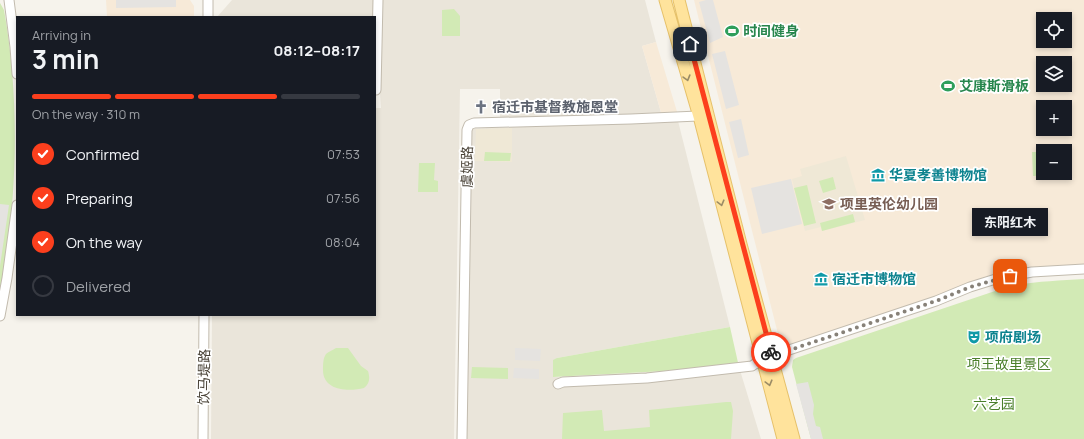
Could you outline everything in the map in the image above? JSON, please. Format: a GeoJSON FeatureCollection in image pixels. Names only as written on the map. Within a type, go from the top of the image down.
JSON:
{"type":"FeatureCollection","features":[{"type":"Feature","properties":{"kind":"main road"},"geometry":{"type":"LineString","coordinates":[[665,0],[767,357],[794,439]]}},
{"type":"Feature","properties":{"kind":"main road"},"geometry":{"type":"LineString","coordinates":[[679,0],[767,357],[783,439]]}},
{"type":"Feature","properties":{"kind":"street"},"geometry":{"type":"LineString","coordinates":[[9,0],[16,60]]}},
{"type":"Feature","properties":{"kind":"street"},"geometry":{"type":"LineString","coordinates":[[208,0],[208,16]]}},
{"type":"Feature","properties":{"kind":"street"},"geometry":{"type":"LineString","coordinates":[[376,90],[378,0]]}},
{"type":"Feature","properties":{"kind":"street","name":"虞姬路"},"geometry":{"type":"LineString","coordinates":[[462,439],[467,130],[469,125],[474,123],[698,116]]}},
{"type":"Feature","properties":{"kind":"street"},"geometry":{"type":"LineString","coordinates":[[0,316],[16,212]]}},
{"type":"Feature","properties":{"kind":"street"},"geometry":{"type":"LineString","coordinates":[[558,384],[563,382],[656,378],[752,366],[767,357],[936,301],[970,287],[999,278],[1032,272],[1084,269]]}},
{"type":"Feature","properties":{"kind":"street","name":"饮马堤路"},"geometry":{"type":"LineString","coordinates":[[203,439],[204,316]]}},
{"type":"Feature","properties":{"kind":"shaded area"},"geometry":{"type":"Polygon","coordinates":[[[106,0],[190,0],[194,6],[194,16],[107,16],[106,0]]]}},
{"type":"Feature","properties":{"kind":"shaded area"},"geometry":{"type":"Polygon","coordinates":[[[116,0],[176,0],[176,7],[116,8],[116,0]]]}},
{"type":"Feature","properties":{"kind":"shaded area"},"geometry":{"type":"Polygon","coordinates":[[[232,0],[645,0],[656,42],[642,46],[662,116],[500,120],[500,89],[460,89],[454,439],[211,439],[212,316],[376,316],[376,108],[381,108],[376,16],[218,16],[232,0]]]}},
{"type":"Feature","properties":{"kind":"shaded area"},"geometry":{"type":"Polygon","coordinates":[[[694,0],[1084,0],[1084,266],[1015,271],[973,281],[913,305],[790,345],[779,338],[694,0]]]}},
{"type":"Feature","properties":{"kind":"shaded area"},"geometry":{"type":"Polygon","coordinates":[[[713,0],[723,37],[710,43],[699,2],[713,0]]]}},
{"type":"Feature","properties":{"kind":"shaded area"},"geometry":{"type":"Polygon","coordinates":[[[656,42],[678,115],[662,116],[642,46],[656,42]]]}},
{"type":"Feature","properties":{"kind":"shaded area"},"geometry":{"type":"Polygon","coordinates":[[[725,51],[739,105],[726,109],[712,54],[725,51]]]}},
{"type":"Feature","properties":{"kind":"shaded area"},"geometry":{"type":"Polygon","coordinates":[[[741,119],[749,155],[738,158],[729,122],[741,119]]]}},
{"type":"Feature","properties":{"kind":"shaded area"},"geometry":{"type":"Polygon","coordinates":[[[678,121],[730,327],[557,358],[554,377],[739,367],[761,439],[465,439],[471,129],[678,121]]]}},
{"type":"Feature","properties":{"kind":"shaded area"},"geometry":{"type":"Polygon","coordinates":[[[512,128],[512,162],[475,161],[476,129],[512,128]]]}},
{"type":"Feature","properties":{"kind":"shaded area","name":"项里英伦幼儿园"},"geometry":{"type":"Polygon","coordinates":[[[846,156],[865,220],[822,231],[821,227],[805,231],[792,179],[802,176],[800,169],[846,156]]]}},
{"type":"Feature","properties":{"kind":"shaded area"},"geometry":{"type":"Polygon","coordinates":[[[791,179],[802,224],[762,234],[751,188],[791,179]]]}},
{"type":"Feature","properties":{"kind":"shaded area"},"geometry":{"type":"Polygon","coordinates":[[[0,204],[9,205],[0,266],[0,204]]]}},
{"type":"Feature","properties":{"kind":"shaded area"},"geometry":{"type":"Polygon","coordinates":[[[515,348],[541,349],[540,361],[515,360],[515,348]]]}},
{"type":"Feature","properties":{"kind":"shaded area"},"geometry":{"type":"Polygon","coordinates":[[[514,368],[539,369],[539,379],[513,378],[514,368]]]}},
{"type":"Feature","properties":{"kind":"shaded area"},"geometry":{"type":"Polygon","coordinates":[[[808,382],[814,405],[813,414],[816,426],[820,427],[823,439],[811,439],[796,384],[808,382]]]}},
{"type":"Feature","properties":{"kind":"green space"},"geometry":{"type":"Polygon","coordinates":[[[0,3],[4,10],[13,78],[15,150],[10,222],[0,290],[0,3]]]}},
{"type":"Feature","properties":{"kind":"green space"},"geometry":{"type":"Polygon","coordinates":[[[454,9],[460,16],[460,36],[442,36],[442,10],[454,9]]]}},
{"type":"Feature","properties":{"kind":"green space"},"geometry":{"type":"Polygon","coordinates":[[[485,152],[511,153],[510,161],[484,161],[485,152]]]}},
{"type":"Feature","properties":{"kind":"green space"},"geometry":{"type":"Polygon","coordinates":[[[1032,152],[1036,152],[1036,176],[1033,176],[1032,152]]]}},
{"type":"Feature","properties":{"kind":"green space"},"geometry":{"type":"Polygon","coordinates":[[[419,163],[435,163],[434,180],[438,181],[438,192],[418,192],[419,163]]]}},
{"type":"Feature","properties":{"kind":"green space"},"geometry":{"type":"Polygon","coordinates":[[[833,177],[836,189],[823,193],[819,181],[833,177]]]}},
{"type":"Feature","properties":{"kind":"green space"},"geometry":{"type":"Polygon","coordinates":[[[807,185],[816,223],[804,226],[794,188],[807,185]]]}},
{"type":"Feature","properties":{"kind":"green space"},"geometry":{"type":"Polygon","coordinates":[[[853,214],[855,222],[822,231],[820,223],[853,214]]]}},
{"type":"Feature","properties":{"kind":"green space","name":"项王故里景区"},"geometry":{"type":"Polygon","coordinates":[[[1084,279],[1084,439],[811,439],[792,367],[793,360],[796,358],[1004,288],[1034,283],[1084,279]]]}},
{"type":"Feature","properties":{"kind":"green space"},"geometry":{"type":"Polygon","coordinates":[[[730,327],[739,367],[553,377],[553,360],[557,358],[730,327]]]}},
{"type":"Feature","properties":{"kind":"green space"},"geometry":{"type":"Polygon","coordinates":[[[336,348],[348,348],[361,366],[368,371],[369,380],[364,388],[344,390],[332,386],[327,382],[324,377],[323,370],[324,360],[326,354],[336,348]]]}},
{"type":"Feature","properties":{"kind":"green space"},"geometry":{"type":"Polygon","coordinates":[[[472,367],[508,368],[508,379],[471,378],[472,367]]]}},
{"type":"Feature","properties":{"kind":"green space"},"geometry":{"type":"Polygon","coordinates":[[[731,402],[733,411],[731,439],[562,439],[563,413],[602,410],[604,431],[650,427],[649,410],[731,402]]]}},
{"type":"Feature","properties":{"kind":"way so far"},"geometry":{"type":"LineString","coordinates":[[771,352],[772,356],[936,301],[970,287],[1010,276]]}},
{"type":"Feature","properties":{"kind":"place","name":"时间健身"},"geometry":{"type":"Point","coordinates":[732,31]}},
{"type":"Feature","properties":{"kind":"place","name":"艾康斯滑板"},"geometry":{"type":"Point","coordinates":[948,86]}},
{"type":"Feature","properties":{"kind":"place","name":"宿迁市基督教施恩堂"},"geometry":{"type":"Point","coordinates":[481,107]}},
{"type":"Feature","properties":{"kind":"place","name":"华夏孝善博物馆"},"geometry":{"type":"Point","coordinates":[878,175]}},
{"type":"Feature","properties":{"kind":"place","name":"项里英伦幼儿园"},"geometry":{"type":"Point","coordinates":[829,204]}},
{"type":"Feature","properties":{"kind":"place","name":"东阳红木"},"geometry":{"type":"Point","coordinates":[1010,276]}},
{"type":"Feature","properties":{"kind":"place","name":"宿迁市博物馆"},"geometry":{"type":"Point","coordinates":[821,279]}},
{"type":"Feature","properties":{"kind":"place","name":"项府剧场"},"geometry":{"type":"Point","coordinates":[974,337]}},
{"type":"Feature","properties":{"kind":"route"},"geometry":{"type":"LineString","coordinates":[[690,44],[741,244],[771,352]]}},
{"type":"Feature","properties":{"kind":"park label","name":"六艺园"},"geometry":{"type":"Point","coordinates":[994,404]}}]}
